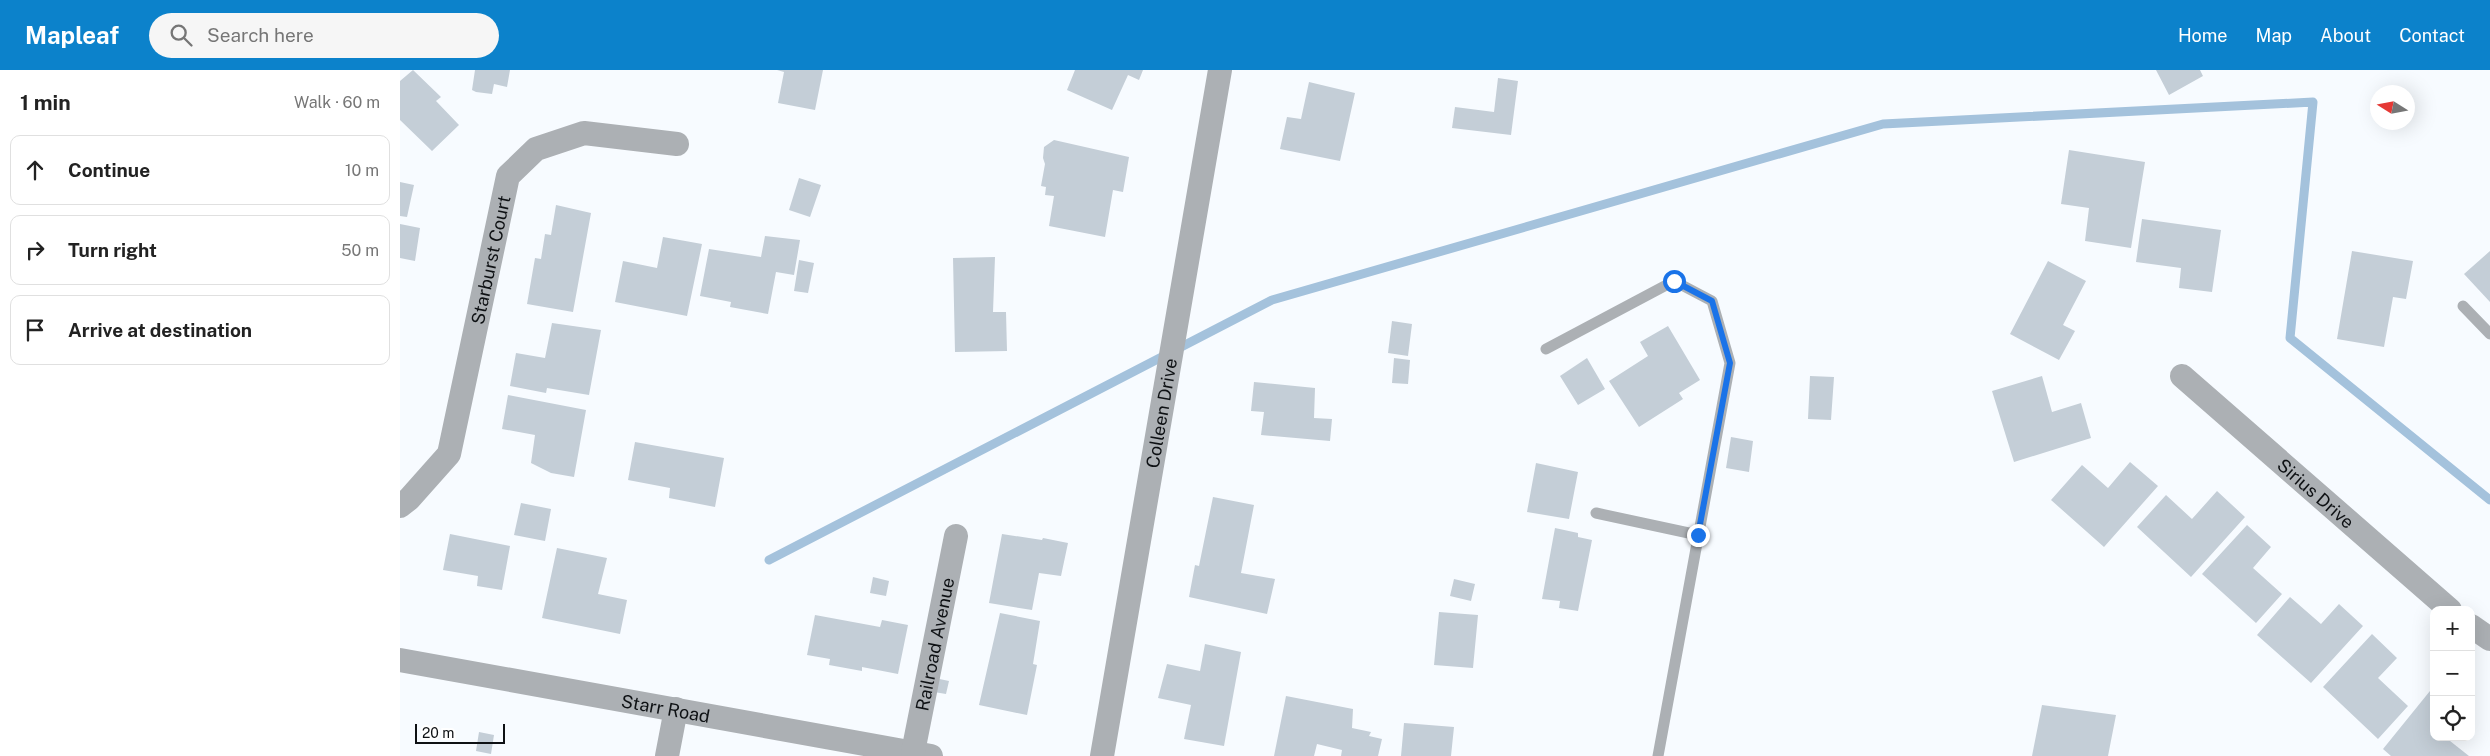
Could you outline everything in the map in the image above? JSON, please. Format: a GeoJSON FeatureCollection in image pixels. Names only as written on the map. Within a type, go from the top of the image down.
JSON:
{"type":"FeatureCollection","features":[{"type":"Feature","properties":{"kind":"street","name":"Colleen Drive"},"geometry":{"type":"LineString","coordinates":[[1102,756],[1220,70]]}},
{"type":"Feature","properties":{"kind":"street","name":"Starburst Court"},"geometry":{"type":"LineString","coordinates":[[400,506],[409,499],[449,454],[508,176],[536,149],[584,134],[677,144]]}},
{"type":"Feature","properties":{"kind":"street","name":"Sirius Drive"},"geometry":{"type":"LineString","coordinates":[[2182,376],[2445,606]]}},
{"type":"Feature","properties":{"kind":"street","name":"Railroad Avenue"},"geometry":{"type":"LineString","coordinates":[[922,754],[956,536]]}},
{"type":"Feature","properties":{"kind":"street"},"geometry":{"type":"LineString","coordinates":[[2475,629],[2490,639]]}},
{"type":"Feature","properties":{"kind":"street","name":"Starr Road"},"geometry":{"type":"LineString","coordinates":[[400,660],[922,754]]}},
{"type":"Feature","properties":{"kind":"street"},"geometry":{"type":"LineString","coordinates":[[667,756],[676,709]]}},
{"type":"Feature","properties":{"kind":"lane"},"geometry":{"type":"LineString","coordinates":[[1546,350],[1674,281],[1712,301],[1730,363],[1658,756]]}},
{"type":"Feature","properties":{"kind":"lane"},"geometry":{"type":"LineString","coordinates":[[2463,306],[2490,334]]}},
{"type":"Feature","properties":{"kind":"lane"},"geometry":{"type":"LineString","coordinates":[[1596,513],[1698,535]]}},
{"type":"Feature","properties":{"kind":"building"},"geometry":{"type":"Polygon","coordinates":[[[413,70],[441,97],[436,101],[459,125],[432,151],[400,120],[400,81],[413,70]]]}},
{"type":"Feature","properties":{"kind":"building"},"geometry":{"type":"Polygon","coordinates":[[[475,70],[510,70],[507,87],[494,84],[492,94],[472,90],[475,70]]]}},
{"type":"Feature","properties":{"kind":"building"},"geometry":{"type":"Polygon","coordinates":[[[777,70],[823,70],[815,110],[778,103],[784,72],[777,70]]]}},
{"type":"Feature","properties":{"kind":"building"},"geometry":{"type":"Polygon","coordinates":[[[1075,70],[1143,70],[1139,80],[1128,75],[1112,110],[1067,90],[1075,70]]]}},
{"type":"Feature","properties":{"kind":"building"},"geometry":{"type":"Polygon","coordinates":[[[2156,70],[2200,70],[2203,76],[2169,95],[2156,70]]]}},
{"type":"Feature","properties":{"kind":"building"},"geometry":{"type":"Polygon","coordinates":[[[1498,78],[1518,81],[1511,135],[1452,128],[1455,107],[1494,112],[1498,78]]]}},
{"type":"Feature","properties":{"kind":"building"},"geometry":{"type":"Polygon","coordinates":[[[1309,82],[1355,93],[1340,161],[1280,149],[1287,117],[1301,119],[1309,82]]]}},
{"type":"Feature","properties":{"kind":"building"},"geometry":{"type":"Polygon","coordinates":[[[1054,140],[1129,157],[1123,192],[1113,190],[1105,237],[1049,226],[1054,196],[1045,195],[1046,187],[1041,186],[1045,164],[1043,158],[1044,147],[1054,140]]]}},
{"type":"Feature","properties":{"kind":"building"},"geometry":{"type":"Polygon","coordinates":[[[2069,150],[2145,162],[2131,248],[2085,241],[2089,208],[2061,204],[2069,150]]]}},
{"type":"Feature","properties":{"kind":"building"},"geometry":{"type":"Polygon","coordinates":[[[799,178],[821,185],[810,217],[789,210],[799,178]]]}},
{"type":"Feature","properties":{"kind":"building"},"geometry":{"type":"Polygon","coordinates":[[[400,182],[414,185],[407,217],[400,216],[400,182]]]}},
{"type":"Feature","properties":{"kind":"building"},"geometry":{"type":"Polygon","coordinates":[[[556,205],[591,213],[573,312],[527,304],[535,258],[541,259],[545,234],[551,235],[556,205]]]}},
{"type":"Feature","properties":{"kind":"building"},"geometry":{"type":"Polygon","coordinates":[[[2142,219],[2221,230],[2212,292],[2179,288],[2181,268],[2136,262],[2142,219]]]}},
{"type":"Feature","properties":{"kind":"building"},"geometry":{"type":"Polygon","coordinates":[[[400,224],[420,228],[415,261],[400,258],[400,224]]]}},
{"type":"Feature","properties":{"kind":"building"},"geometry":{"type":"Polygon","coordinates":[[[765,236],[800,240],[794,275],[776,272],[768,314],[730,307],[731,302],[700,296],[709,249],[761,257],[765,236]]]}},
{"type":"Feature","properties":{"kind":"building"},"geometry":{"type":"Polygon","coordinates":[[[663,237],[702,244],[687,316],[615,302],[623,261],[657,268],[663,237]]]}},
{"type":"Feature","properties":{"kind":"building"},"geometry":{"type":"Polygon","coordinates":[[[2352,251],[2413,261],[2406,299],[2393,297],[2384,347],[2337,339],[2352,251]]]}},
{"type":"Feature","properties":{"kind":"building"},"geometry":{"type":"Polygon","coordinates":[[[2490,251],[2490,302],[2464,274],[2490,251]]]}},
{"type":"Feature","properties":{"kind":"building"},"geometry":{"type":"Polygon","coordinates":[[[995,257],[993,312],[1006,312],[1007,351],[955,352],[953,258],[995,257]]]}},
{"type":"Feature","properties":{"kind":"building"},"geometry":{"type":"Polygon","coordinates":[[[799,260],[814,263],[808,293],[794,291],[799,260]]]}},
{"type":"Feature","properties":{"kind":"building"},"geometry":{"type":"Polygon","coordinates":[[[2048,261],[2086,281],[2063,325],[2075,331],[2059,360],[2010,334],[2048,261]]]}},
{"type":"Feature","properties":{"kind":"building"},"geometry":{"type":"Polygon","coordinates":[[[1392,321],[1412,324],[1408,356],[1388,353],[1392,321]]]}},
{"type":"Feature","properties":{"kind":"building"},"geometry":{"type":"Polygon","coordinates":[[[552,323],[601,330],[589,395],[547,388],[546,393],[510,386],[516,353],[545,358],[552,323]]]}},
{"type":"Feature","properties":{"kind":"building"},"geometry":{"type":"Polygon","coordinates":[[[1668,326],[1700,380],[1679,393],[1683,399],[1639,427],[1609,381],[1648,356],[1640,342],[1668,326]]]}},
{"type":"Feature","properties":{"kind":"building"},"geometry":{"type":"Polygon","coordinates":[[[1394,358],[1410,360],[1408,384],[1392,383],[1394,358]]]}},
{"type":"Feature","properties":{"kind":"building"},"geometry":{"type":"Polygon","coordinates":[[[1587,358],[1605,389],[1578,405],[1560,376],[1587,358]]]}},
{"type":"Feature","properties":{"kind":"building"},"geometry":{"type":"Polygon","coordinates":[[[1810,376],[1834,377],[1831,420],[1808,419],[1810,376]]]}},
{"type":"Feature","properties":{"kind":"building"},"geometry":{"type":"Polygon","coordinates":[[[2042,376],[2052,412],[2081,403],[2091,438],[2014,462],[1992,391],[2042,376]]]}},
{"type":"Feature","properties":{"kind":"building"},"geometry":{"type":"Polygon","coordinates":[[[1254,382],[1315,388],[1314,418],[1332,419],[1330,441],[1261,435],[1264,412],[1251,411],[1254,382]]]}},
{"type":"Feature","properties":{"kind":"building"},"geometry":{"type":"Polygon","coordinates":[[[508,395],[586,410],[574,477],[551,473],[531,463],[535,435],[502,429],[508,395]]]}},
{"type":"Feature","properties":{"kind":"building"},"geometry":{"type":"Polygon","coordinates":[[[1731,437],[1753,441],[1749,472],[1726,468],[1731,437]]]}},
{"type":"Feature","properties":{"kind":"building"},"geometry":{"type":"Polygon","coordinates":[[[635,442],[724,458],[715,507],[669,498],[670,488],[628,480],[635,442]]]}},
{"type":"Feature","properties":{"kind":"building"},"geometry":{"type":"Polygon","coordinates":[[[2130,462],[2158,486],[2104,547],[2051,500],[2082,465],[2108,488],[2130,462]]]}},
{"type":"Feature","properties":{"kind":"building"},"geometry":{"type":"Polygon","coordinates":[[[1536,463],[1578,472],[1569,519],[1527,512],[1536,463]]]}},
{"type":"Feature","properties":{"kind":"building"},"geometry":{"type":"Polygon","coordinates":[[[2217,491],[2245,517],[2191,577],[2137,527],[2166,495],[2192,519],[2217,491]]]}},
{"type":"Feature","properties":{"kind":"building"},"geometry":{"type":"Polygon","coordinates":[[[1213,497],[1254,505],[1241,573],[1275,579],[1267,614],[1189,597],[1195,565],[1199,566],[1213,497]]]}},
{"type":"Feature","properties":{"kind":"building"},"geometry":{"type":"Polygon","coordinates":[[[521,503],[551,509],[545,541],[514,535],[521,503]]]}},
{"type":"Feature","properties":{"kind":"building"},"geometry":{"type":"Polygon","coordinates":[[[2247,525],[2271,547],[2253,568],[2282,594],[2256,623],[2202,574],[2247,525]]]}},
{"type":"Feature","properties":{"kind":"building"},"geometry":{"type":"Polygon","coordinates":[[[1555,528],[1578,533],[1578,537],[1592,540],[1578,611],[1559,608],[1560,601],[1542,599],[1555,528]]]}},
{"type":"Feature","properties":{"kind":"building"},"geometry":{"type":"Polygon","coordinates":[[[450,534],[510,546],[502,590],[477,586],[478,576],[443,570],[450,534]]]}},
{"type":"Feature","properties":{"kind":"building"},"geometry":{"type":"Polygon","coordinates":[[[1002,534],[1042,540],[1043,538],[1068,543],[1061,576],[1039,573],[1032,610],[989,603],[1002,534]]]}},
{"type":"Feature","properties":{"kind":"building"},"geometry":{"type":"Polygon","coordinates":[[[557,548],[607,558],[598,594],[627,600],[620,634],[542,618],[557,548]]]}},
{"type":"Feature","properties":{"kind":"building"},"geometry":{"type":"Polygon","coordinates":[[[873,577],[889,581],[886,596],[870,593],[873,577]]]}},
{"type":"Feature","properties":{"kind":"building"},"geometry":{"type":"Polygon","coordinates":[[[1454,579],[1475,584],[1471,601],[1450,596],[1454,579]]]}},
{"type":"Feature","properties":{"kind":"building"},"geometry":{"type":"Polygon","coordinates":[[[2290,597],[2321,624],[2339,604],[2363,626],[2311,683],[2257,635],[2290,597]]]}},
{"type":"Feature","properties":{"kind":"building"},"geometry":{"type":"Polygon","coordinates":[[[1439,612],[1478,615],[1473,668],[1434,665],[1439,612]]]}},
{"type":"Feature","properties":{"kind":"building"},"geometry":{"type":"Polygon","coordinates":[[[1000,613],[1040,621],[1033,664],[1037,665],[1027,715],[979,705],[1000,613]]]}},
{"type":"Feature","properties":{"kind":"building"},"geometry":{"type":"Polygon","coordinates":[[[815,615],[880,627],[882,620],[908,625],[898,674],[862,667],[862,671],[829,665],[830,659],[807,655],[815,615]]]}},
{"type":"Feature","properties":{"kind":"building"},"geometry":{"type":"Polygon","coordinates":[[[2372,634],[2397,658],[2378,678],[2408,706],[2378,739],[2323,687],[2372,634]]]}},
{"type":"Feature","properties":{"kind":"building"},"geometry":{"type":"Polygon","coordinates":[[[1205,644],[1241,652],[1224,746],[1184,739],[1191,705],[1158,698],[1167,664],[1200,671],[1205,644]]]}},
{"type":"Feature","properties":{"kind":"building"},"geometry":{"type":"Polygon","coordinates":[[[930,677],[949,681],[946,694],[928,691],[930,677]]]}},
{"type":"Feature","properties":{"kind":"building"},"geometry":{"type":"Polygon","coordinates":[[[2430,691],[2430,741],[2450,741],[2469,756],[2391,756],[2383,749],[2430,691]]]}},
{"type":"Feature","properties":{"kind":"building"},"geometry":{"type":"Polygon","coordinates":[[[1286,696],[1353,709],[1352,728],[1371,732],[1369,736],[1382,739],[1378,756],[1341,756],[1342,750],[1317,744],[1314,756],[1274,756],[1286,696]]]}},
{"type":"Feature","properties":{"kind":"building"},"geometry":{"type":"Polygon","coordinates":[[[2042,705],[2116,715],[2108,756],[2032,756],[2042,705]]]}},
{"type":"Feature","properties":{"kind":"building"},"geometry":{"type":"Polygon","coordinates":[[[1404,723],[1454,727],[1451,756],[1401,756],[1404,723]]]}},
{"type":"Feature","properties":{"kind":"building"},"geometry":{"type":"Polygon","coordinates":[[[479,732],[494,735],[491,754],[476,751],[479,732]]]}},
{"type":"Feature","properties":{"kind":"waterway"},"geometry":{"type":"LineString","coordinates":[[769,560],[1272,300],[1883,124],[2313,102],[2290,338],[2490,500]]}},
{"type":"Feature","properties":{"kind":"route"},"geometry":{"type":"LineString","coordinates":[[1674,281],[1712,301],[1730,363],[1698,535]]}}]}
